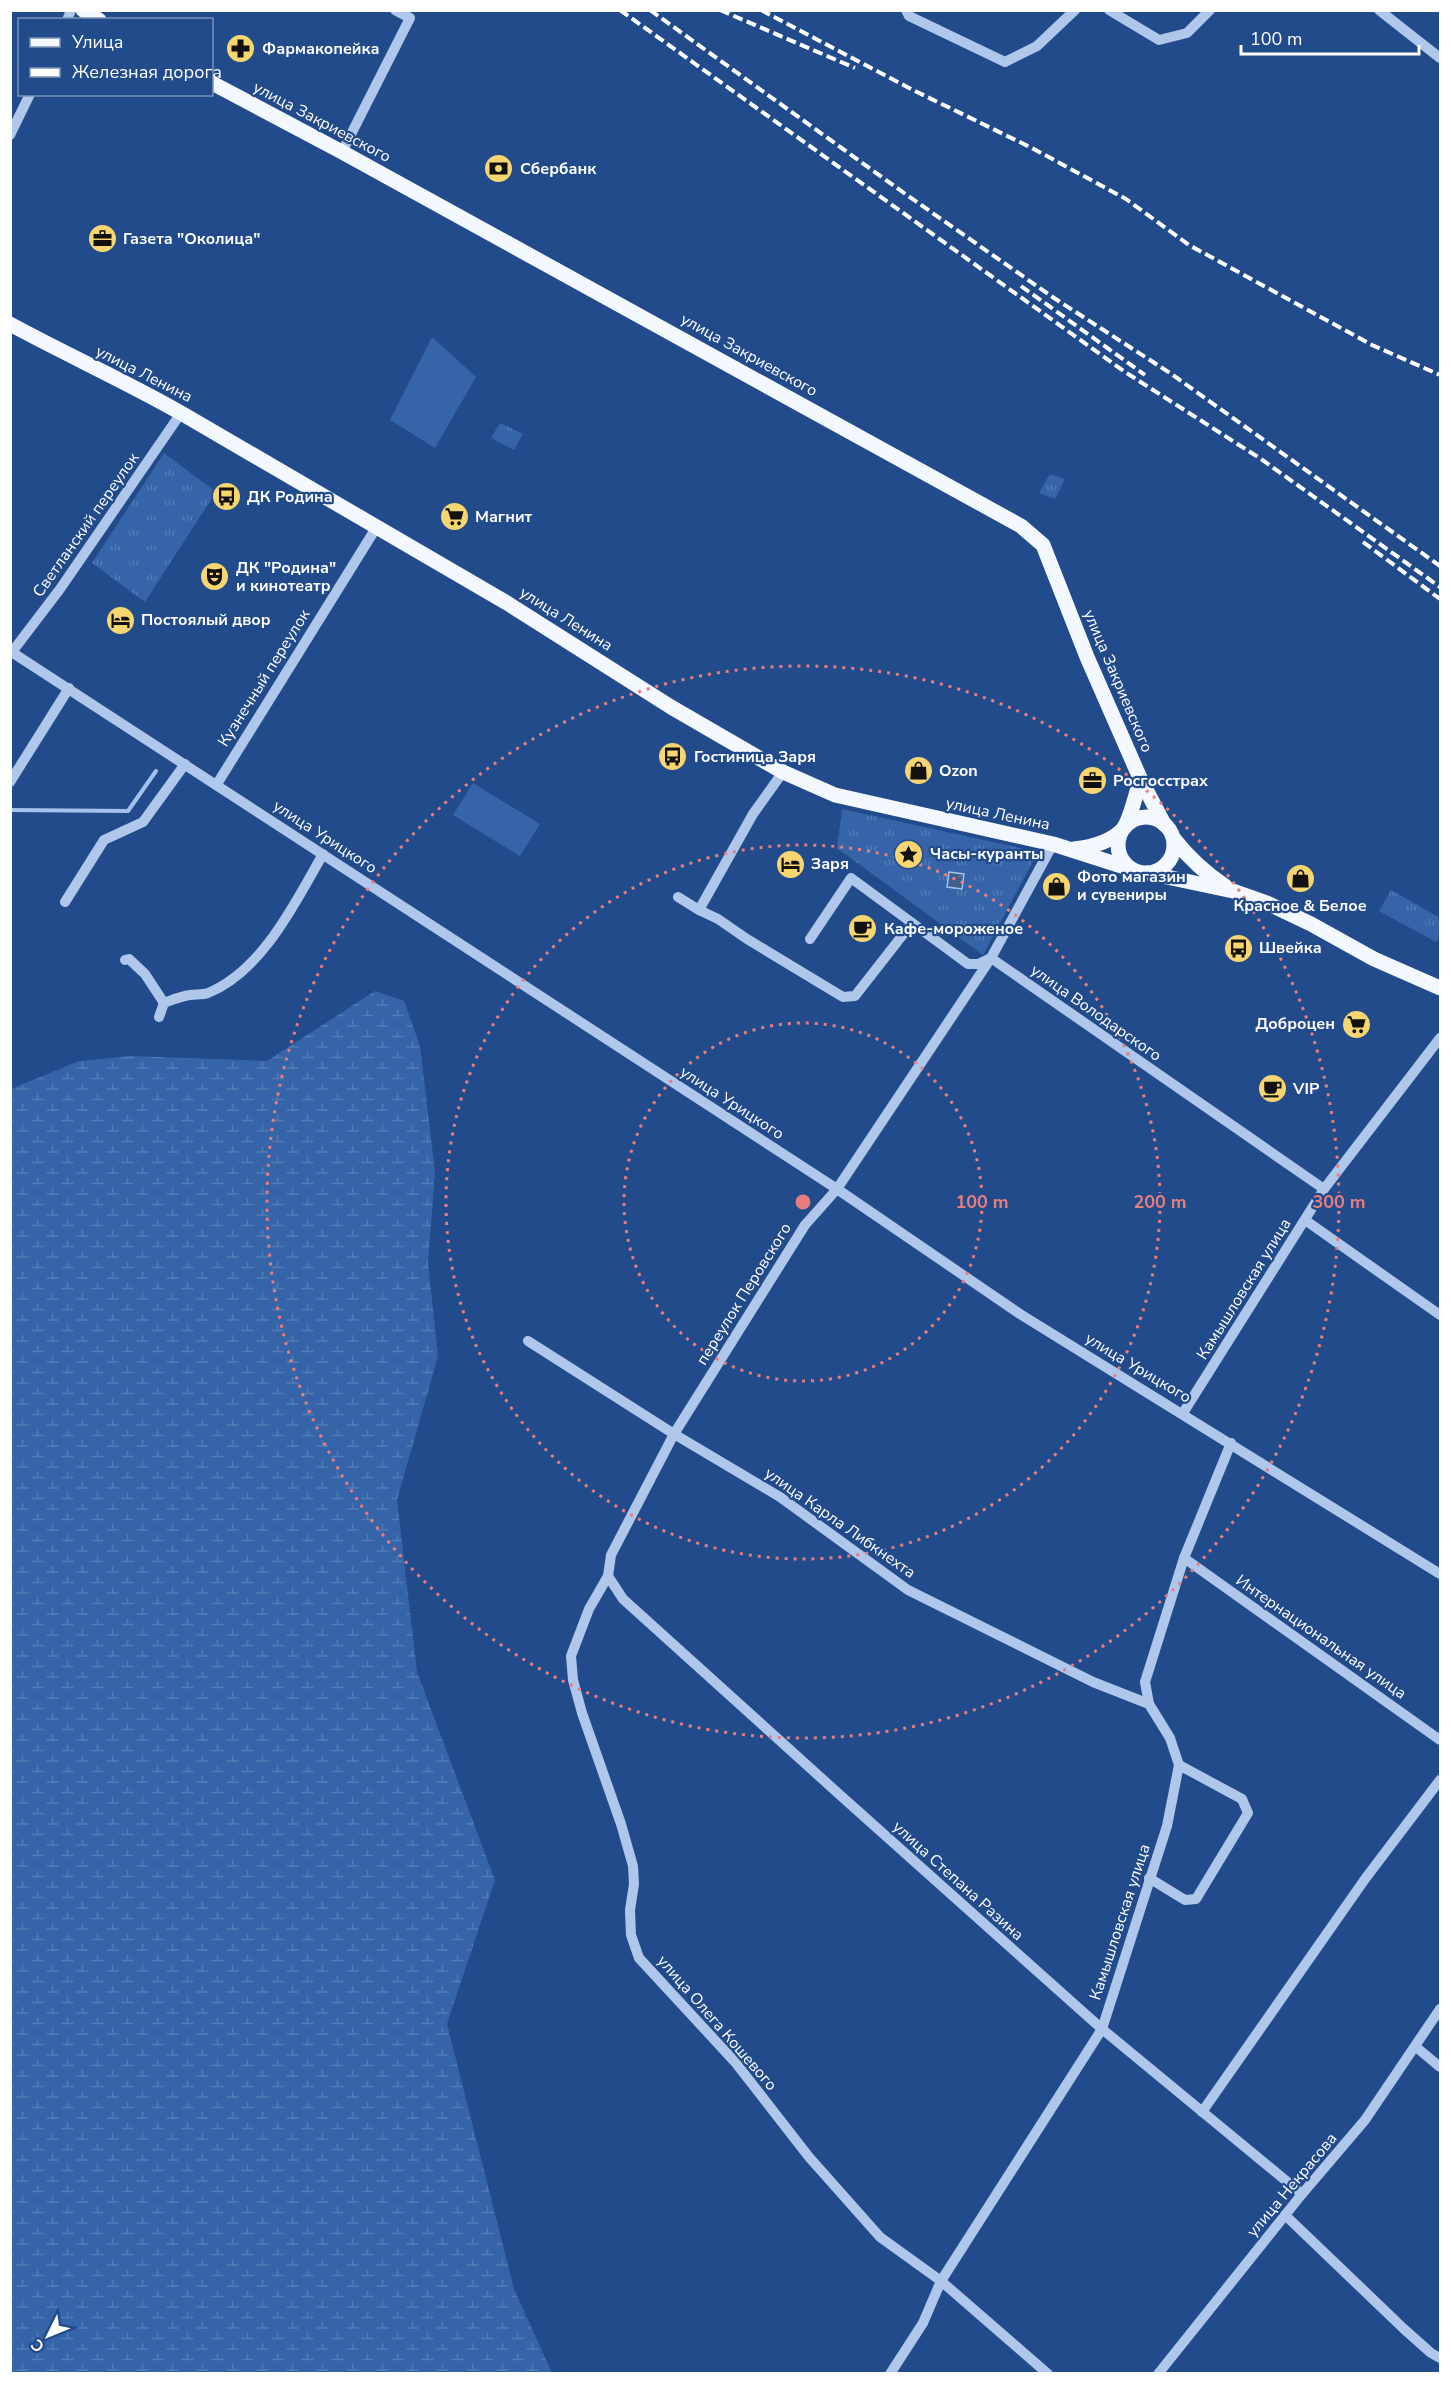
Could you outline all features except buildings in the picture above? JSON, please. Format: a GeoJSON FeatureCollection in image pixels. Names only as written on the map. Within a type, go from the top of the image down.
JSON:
{"type":"FeatureCollection","features":[{"type":"Feature","properties":{"kind":"main road"},"geometry":{"type":"LineString","coordinates":[[83,10],[96,18]]}},
{"type":"Feature","properties":{"kind":"main road","name":"улица Закриевского"},"geometry":{"type":"LineString","coordinates":[[213,84],[342,152],[1021,526],[1043,545],[1087,657],[1140,778],[1164,824]]}},
{"type":"Feature","properties":{"kind":"main road","name":"улица Ленина"},"geometry":{"type":"LineString","coordinates":[[10,324],[65,354],[131,384],[507,603],[671,707],[783,772],[836,795],[1053,844],[1131,869],[1233,891],[1267,903],[1374,959],[1440,988]]}},
{"type":"Feature","properties":{"kind":"main road"},"geometry":{"type":"LineString","coordinates":[[1131,869],[1124,863],[1118,846],[1136,798],[1140,778]]}},
{"type":"Feature","properties":{"kind":"main road"},"geometry":{"type":"LineString","coordinates":[[1053,844],[1073,849],[1090,847],[1103,842],[1131,822],[1148,817],[1164,824],[1188,857],[1207,874],[1233,891]]}},
{"type":"Feature","properties":{"kind":"main road"},"geometry":{"type":"LineString","coordinates":[[1148,873],[1166,866],[1174,849],[1174,839]]}},
{"type":"Feature","properties":{"kind":"street"},"geometry":{"type":"LineString","coordinates":[[342,152],[410,18],[395,10]]}},
{"type":"Feature","properties":{"kind":"street"},"geometry":{"type":"LineString","coordinates":[[906,10],[909,16],[1005,62],[1037,46],[1075,10]]}},
{"type":"Feature","properties":{"kind":"street"},"geometry":{"type":"LineString","coordinates":[[1109,10],[1159,40],[1187,33],[1210,10]]}},
{"type":"Feature","properties":{"kind":"street"},"geometry":{"type":"LineString","coordinates":[[1379,10],[1440,58]]}},
{"type":"Feature","properties":{"kind":"street"},"geometry":{"type":"LineString","coordinates":[[10,135],[29,96]]}},
{"type":"Feature","properties":{"kind":"street","name":"Светланский переулок"},"geometry":{"type":"LineString","coordinates":[[11,651],[60,589],[181,413]]}},
{"type":"Feature","properties":{"kind":"street","name":"Кузнечный переулок"},"geometry":{"type":"LineString","coordinates":[[217,784],[376,528]]}},
{"type":"Feature","properties":{"kind":"street","name":"улица Урицкого"},"geometry":{"type":"LineString","coordinates":[[11,651],[837,1189],[1020,1314],[1440,1574]]}},
{"type":"Feature","properties":{"kind":"street"},"geometry":{"type":"LineString","coordinates":[[10,782],[69,688]]}},
{"type":"Feature","properties":{"kind":"street"},"geometry":{"type":"LineString","coordinates":[[64,902],[104,840],[143,822],[185,764]]}},
{"type":"Feature","properties":{"kind":"street"},"geometry":{"type":"LineString","coordinates":[[699,910],[753,814],[783,772]]}},
{"type":"Feature","properties":{"kind":"street","name":"переулок Перовского"},"geometry":{"type":"LineString","coordinates":[[571,1656],[590,1609],[608,1576],[610,1555],[674,1434],[805,1225],[837,1189],[991,958],[1053,844]]}},
{"type":"Feature","properties":{"kind":"street"},"geometry":{"type":"LineString","coordinates":[[164,1003],[215,990],[257,958],[324,854]]}},
{"type":"Feature","properties":{"kind":"street"},"geometry":{"type":"LineString","coordinates":[[810,939],[851,879],[968,964],[978,964],[991,958]]}},
{"type":"Feature","properties":{"kind":"street"},"geometry":{"type":"LineString","coordinates":[[678,897],[718,919],[843,997],[855,996],[912,923]]}},
{"type":"Feature","properties":{"kind":"street","name":"улица Володарского"},"geometry":{"type":"LineString","coordinates":[[991,958],[1324,1189]]}},
{"type":"Feature","properties":{"kind":"street"},"geometry":{"type":"LineString","coordinates":[[124,960],[129,959],[137,964],[164,1003]]}},
{"type":"Feature","properties":{"kind":"street"},"geometry":{"type":"LineString","coordinates":[[159,1017],[164,1003]]}},
{"type":"Feature","properties":{"kind":"street","name":"Камышловская улица"},"geometry":{"type":"LineString","coordinates":[[1183,1413],[1324,1189],[1440,1038]]}},
{"type":"Feature","properties":{"kind":"street"},"geometry":{"type":"LineString","coordinates":[[1305,1220],[1440,1315]]}},
{"type":"Feature","properties":{"kind":"street","name":"улица Карла Либкнехта"},"geometry":{"type":"LineString","coordinates":[[528,1341],[674,1434],[780,1497],[908,1590],[1093,1682],[1149,1704]]}},
{"type":"Feature","properties":{"kind":"street"},"geometry":{"type":"LineString","coordinates":[[1149,1878],[1185,1900],[1196,1899],[1248,1813],[1242,1799],[1179,1765],[1170,1738],[1149,1704],[1145,1682],[1184,1558],[1231,1443]]}},
{"type":"Feature","properties":{"kind":"street","name":"Интернациональная улица"},"geometry":{"type":"LineString","coordinates":[[1184,1558],[1440,1740]]}},
{"type":"Feature","properties":{"kind":"street","name":"улица Степана Разина"},"geometry":{"type":"LineString","coordinates":[[608,1576],[623,1599],[840,1795],[1102,2028],[1302,2194]]}},
{"type":"Feature","properties":{"kind":"street","name":"улица Олега Кошевого"},"geometry":{"type":"LineString","coordinates":[[571,1656],[573,1680],[582,1713],[621,1824],[633,1866],[631,1935],[639,1958],[735,2062],[809,2157],[880,2237],[941,2281],[1048,2373]]}},
{"type":"Feature","properties":{"kind":"street","name":"Камышловская улица"},"geometry":{"type":"LineString","coordinates":[[890,2373],[933,2305],[941,2281],[1102,2028],[1167,1826],[1179,1765]]}},
{"type":"Feature","properties":{"kind":"street"},"geometry":{"type":"LineString","coordinates":[[1202,2112],[1365,1879],[1440,1780]]}},
{"type":"Feature","properties":{"kind":"street","name":"улица Некрасова"},"geometry":{"type":"LineString","coordinates":[[1158,2373],[1302,2194],[1365,2120],[1440,2009]]}},
{"type":"Feature","properties":{"kind":"street"},"geometry":{"type":"LineString","coordinates":[[1416,2047],[1440,2067]]}},
{"type":"Feature","properties":{"kind":"street"},"geometry":{"type":"LineString","coordinates":[[1285,2215],[1404,2329],[1440,2358]]}},
{"type":"Feature","properties":{"kind":"green space"},"geometry":{"type":"Polygon","coordinates":[[[432,337],[476,377],[435,448],[390,420],[432,337]]]}},
{"type":"Feature","properties":{"kind":"green space"},"geometry":{"type":"Polygon","coordinates":[[[500,423],[523,434],[514,450],[491,438],[500,423]]]}},
{"type":"Feature","properties":{"kind":"green space"},"geometry":{"type":"Polygon","coordinates":[[[164,453],[216,492],[145,602],[92,563],[164,453]]]}},
{"type":"Feature","properties":{"kind":"green space"},"geometry":{"type":"Polygon","coordinates":[[[1050,474],[1065,479],[1055,499],[1039,493],[1050,474]]]}},
{"type":"Feature","properties":{"kind":"green space"},"geometry":{"type":"Polygon","coordinates":[[[473,783],[540,824],[520,856],[453,815],[473,783]]]}},
{"type":"Feature","properties":{"kind":"green space"},"geometry":{"type":"Polygon","coordinates":[[[842,809],[1038,852],[983,955],[837,848],[842,809]]]}},
{"type":"Feature","properties":{"kind":"green space"},"geometry":{"type":"Polygon","coordinates":[[[1391,890],[1440,918],[1440,935],[1436,942],[1379,911],[1391,890]]]}},
{"type":"Feature","properties":{"kind":"green space"},"geometry":{"type":"Polygon","coordinates":[[[375,991],[404,1001],[420,1046],[435,1172],[428,1262],[438,1356],[397,1500],[417,1672],[495,1880],[447,2024],[514,2289],[552,2373],[11,2373],[11,1089],[79,1061],[131,1056],[267,1061],[375,991]]]}},
{"type":"Feature","properties":{"kind":"water"},"geometry":{"type":"Polygon","coordinates":[[[949,872],[964,874],[962,889],[947,887],[949,872]]]}},
{"type":"Feature","properties":{"kind":"waterway"},"geometry":{"type":"LineString","coordinates":[[10,810],[128,811],[156,771]]}},
{"type":"Feature","properties":{"kind":"railway"},"geometry":{"type":"LineString","coordinates":[[620,10],[1125,372],[1261,459],[1440,587]]}},
{"type":"Feature","properties":{"kind":"railway"},"geometry":{"type":"LineString","coordinates":[[650,10],[904,193],[1054,298],[1170,373],[1440,566]]}},
{"type":"Feature","properties":{"kind":"railway"},"geometry":{"type":"LineString","coordinates":[[720,10],[855,68]]}},
{"type":"Feature","properties":{"kind":"railway"},"geometry":{"type":"LineString","coordinates":[[761,10],[913,90],[1032,148],[1126,199],[1189,245],[1372,345],[1440,375]]}},
{"type":"Feature","properties":{"kind":"railway"},"geometry":{"type":"LineString","coordinates":[[1021,286],[1145,375]]}},
{"type":"Feature","properties":{"kind":"railway"},"geometry":{"type":"LineString","coordinates":[[1363,542],[1440,599]]}},
{"type":"Feature","properties":{"kind":"place","name":"Фармакопейка"},"geometry":{"type":"Point","coordinates":[241,49]}},
{"type":"Feature","properties":{"kind":"place","name":"Сбербанк"},"geometry":{"type":"Point","coordinates":[499,169]}},
{"type":"Feature","properties":{"kind":"place","name":"Газета \"Околица\""},"geometry":{"type":"Point","coordinates":[102,239]}},
{"type":"Feature","properties":{"kind":"place","name":"ДК Родина"},"geometry":{"type":"Point","coordinates":[226,497]}},
{"type":"Feature","properties":{"kind":"place","name":"Магнит"},"geometry":{"type":"Point","coordinates":[454,517]}},
{"type":"Feature","properties":{"kind":"place","name":"ДК \"Родина\" и кинотеатр"},"geometry":{"type":"Point","coordinates":[215,577]}},
{"type":"Feature","properties":{"kind":"place","name":"Постоялый двор"},"geometry":{"type":"Point","coordinates":[120,620]}},
{"type":"Feature","properties":{"kind":"place","name":"Гостиница Заря"},"geometry":{"type":"Point","coordinates":[673,757]}},
{"type":"Feature","properties":{"kind":"place","name":"Ozon"},"geometry":{"type":"Point","coordinates":[918,771]}},
{"type":"Feature","properties":{"kind":"place","name":"Росгосстрах"},"geometry":{"type":"Point","coordinates":[1092,781]}},
{"type":"Feature","properties":{"kind":"place","name":"Часы-куранты"},"geometry":{"type":"Point","coordinates":[909,854]}},
{"type":"Feature","properties":{"kind":"place","name":"Заря"},"geometry":{"type":"Point","coordinates":[790,864]}},
{"type":"Feature","properties":{"kind":"place","name":"Красное & Белое"},"geometry":{"type":"Point","coordinates":[1300,878]}},
{"type":"Feature","properties":{"kind":"place","name":"Фото магазин и сувениры"},"geometry":{"type":"Point","coordinates":[1056,886]}},
{"type":"Feature","properties":{"kind":"place","name":"Кафе-мороженое"},"geometry":{"type":"Point","coordinates":[863,929]}},
{"type":"Feature","properties":{"kind":"place","name":"Швейка"},"geometry":{"type":"Point","coordinates":[1238,948]}},
{"type":"Feature","properties":{"kind":"place","name":"Доброцен"},"geometry":{"type":"Point","coordinates":[1356,1024]}},
{"type":"Feature","properties":{"kind":"place","name":"VIP"},"geometry":{"type":"Point","coordinates":[1272,1089]}}]}
